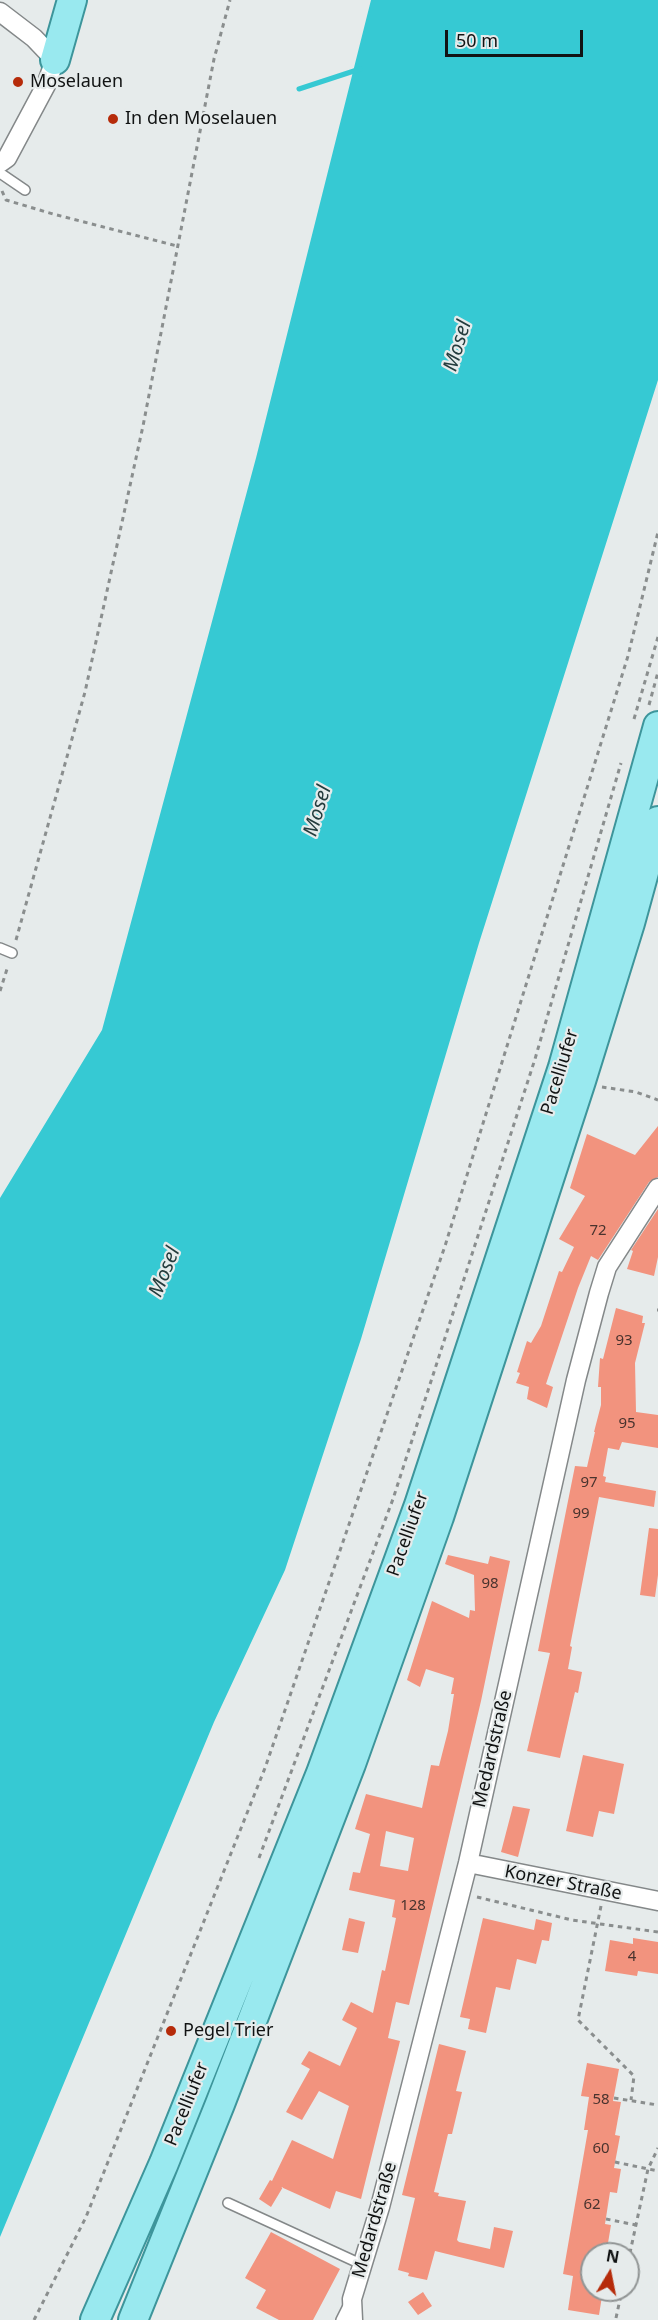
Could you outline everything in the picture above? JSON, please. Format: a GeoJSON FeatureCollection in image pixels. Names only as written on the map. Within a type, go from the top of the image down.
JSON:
{"type":"FeatureCollection","features":[{"type":"Feature","properties":{"kind":"main road"},"geometry":{"type":"LineString","coordinates":[[55,60],[72,0]]}},
{"type":"Feature","properties":{"kind":"main road","name":"Pacelliufer"},"geometry":{"type":"LineString","coordinates":[[95,2320],[164,2163],[321,1773],[419,1505],[563,1067],[645,727]]}},
{"type":"Feature","properties":{"kind":"main road","name":"Pacelliufer"},"geometry":{"type":"LineString","coordinates":[[133,2320],[220,2104],[351,1764],[439,1517],[581,1081],[630,923],[658,821]]}},
{"type":"Feature","properties":{"kind":"street"},"geometry":{"type":"LineString","coordinates":[[0,12],[34,38],[55,60],[46,85],[7,158],[0,163]]}},
{"type":"Feature","properties":{"kind":"street","name":"Medardstraße"},"geometry":{"type":"LineString","coordinates":[[353,2320],[352,2300],[383,2195],[468,1863],[576,1380],[599,1293],[607,1267],[658,1188]]}},
{"type":"Feature","properties":{"kind":"street","name":"Konzer Straße"},"geometry":{"type":"LineString","coordinates":[[468,1863],[658,1901]]}},
{"type":"Feature","properties":{"kind":"lane"},"geometry":{"type":"LineString","coordinates":[[0,173],[25,190]]}},
{"type":"Feature","properties":{"kind":"lane"},"geometry":{"type":"LineString","coordinates":[[0,948],[12,953]]}},
{"type":"Feature","properties":{"kind":"lane"},"geometry":{"type":"LineString","coordinates":[[228,2203],[363,2265]]}},
{"type":"Feature","properties":{"kind":"lane"},"geometry":{"type":"LineString","coordinates":[[341,2320],[352,2300]]}},
{"type":"Feature","properties":{"kind":"path"},"geometry":{"type":"LineString","coordinates":[[0,991],[85,692],[143,426],[214,59],[230,0]]}},
{"type":"Feature","properties":{"kind":"path"},"geometry":{"type":"LineString","coordinates":[[0,186],[6,200],[177,246]]}},
{"type":"Feature","properties":{"kind":"path"},"geometry":{"type":"LineString","coordinates":[[34,2320],[86,2217],[265,1768],[446,1246],[628,656],[658,532]]}},
{"type":"Feature","properties":{"kind":"path"},"geometry":{"type":"LineString","coordinates":[[645,727],[658,637]]}},
{"type":"Feature","properties":{"kind":"path"},"geometry":{"type":"LineString","coordinates":[[256,1868],[393,1499],[535,1059],[622,763]]}},
{"type":"Feature","properties":{"kind":"path"},"geometry":{"type":"LineString","coordinates":[[581,1081],[596,1086],[636,1092],[658,1100]]}},
{"type":"Feature","properties":{"kind":"path"},"geometry":{"type":"LineString","coordinates":[[460,1893],[572,1920],[658,1932]]}},
{"type":"Feature","properties":{"kind":"path"},"geometry":{"type":"LineString","coordinates":[[598,1923],[578,2020],[634,2076],[631,2100]]}},
{"type":"Feature","properties":{"kind":"path"},"geometry":{"type":"LineString","coordinates":[[614,2098],[658,2105]]}},
{"type":"Feature","properties":{"kind":"path"},"geometry":{"type":"LineString","coordinates":[[632,2242],[648,2169],[658,2148]]}},
{"type":"Feature","properties":{"kind":"path"},"geometry":{"type":"LineString","coordinates":[[615,2162],[658,2171]]}},
{"type":"Feature","properties":{"kind":"path"},"geometry":{"type":"LineString","coordinates":[[606,2219],[636,2225]]}},
{"type":"Feature","properties":{"kind":"path"},"geometry":{"type":"LineString","coordinates":[[616,2318],[619,2302]]}},
{"type":"Feature","properties":{"kind":"water","name":"Mosel"},"geometry":{"type":"Polygon","coordinates":[[[371,0],[658,0],[658,380],[479,943],[361,1339],[285,1570],[214,1722],[0,2237],[0,1198],[102,1030],[256,458],[371,0]]]}},
{"type":"Feature","properties":{"kind":"building"},"geometry":{"type":"Polygon","coordinates":[[[658,1126],[658,1177],[649,1182],[598,1260],[591,1256],[546,1384],[553,1387],[547,1408],[527,1399],[529,1387],[516,1383],[520,1373],[517,1372],[527,1341],[531,1343],[541,1326],[559,1271],[562,1272],[574,1247],[559,1239],[585,1196],[570,1188],[587,1134],[635,1155],[658,1126]]]}},
{"type":"Feature","properties":{"kind":"building"},"geometry":{"type":"Polygon","coordinates":[[[658,1209],[658,1257],[654,1276],[627,1269],[633,1251],[631,1250],[658,1209]]]}},
{"type":"Feature","properties":{"kind":"building"},"geometry":{"type":"Polygon","coordinates":[[[616,1308],[643,1316],[642,1323],[645,1323],[635,1363],[636,1412],[658,1415],[658,1448],[622,1442],[619,1450],[608,1448],[603,1476],[606,1477],[605,1482],[656,1491],[654,1507],[599,1497],[570,1646],[572,1647],[568,1669],[582,1672],[578,1693],[575,1692],[560,1758],[527,1751],[550,1653],[538,1651],[575,1466],[587,1467],[595,1432],[601,1405],[601,1387],[598,1387],[600,1358],[603,1359],[616,1308]]]}},
{"type":"Feature","properties":{"kind":"building"},"geometry":{"type":"Polygon","coordinates":[[[649,1528],[658,1529],[658,1575],[655,1597],[640,1595],[649,1528]]]}},
{"type":"Feature","properties":{"kind":"building"},"geometry":{"type":"Polygon","coordinates":[[[448,1555],[488,1564],[490,1556],[510,1561],[481,1701],[409,2005],[396,2002],[388,2038],[400,2041],[361,2199],[336,2191],[330,2209],[283,2188],[271,2207],[259,2199],[270,2180],[272,2181],[292,2140],[333,2159],[349,2106],[319,2091],[302,2120],[286,2112],[310,2069],[301,2064],[309,2051],[340,2066],[357,2028],[342,2020],[351,2002],[373,2013],[382,1970],[385,1971],[396,1918],[392,1917],[395,1900],[349,1890],[353,1872],[360,1873],[370,1834],[355,1829],[366,1794],[422,1808],[431,1765],[439,1766],[448,1731],[454,1678],[426,1669],[420,1687],[407,1680],[432,1601],[469,1618],[470,1610],[475,1611],[474,1575],[445,1564],[448,1555]],[[386,1831],[380,1866],[408,1871],[414,1838],[386,1831]]]}},
{"type":"Feature","properties":{"kind":"building"},"geometry":{"type":"Polygon","coordinates":[[[583,1755],[624,1764],[614,1814],[599,1811],[593,1837],[566,1831],[583,1755]]]}},
{"type":"Feature","properties":{"kind":"building"},"geometry":{"type":"Polygon","coordinates":[[[513,1806],[530,1809],[518,1857],[501,1852],[513,1806]]]}},
{"type":"Feature","properties":{"kind":"building"},"geometry":{"type":"Polygon","coordinates":[[[349,1918],[365,1922],[358,1953],[342,1950],[349,1918]]]}},
{"type":"Feature","properties":{"kind":"building"},"geometry":{"type":"Polygon","coordinates":[[[483,1918],[534,1930],[536,1919],[552,1923],[549,1941],[542,1940],[536,1964],[517,1959],[510,1990],[496,1987],[486,2033],[468,2029],[470,2019],[460,2017],[483,1918]]]}},
{"type":"Feature","properties":{"kind":"building"},"geometry":{"type":"Polygon","coordinates":[[[633,1938],[658,1942],[658,1974],[638,1971],[637,1976],[605,1971],[610,1940],[633,1944],[633,1938]]]}},
{"type":"Feature","properties":{"kind":"building"},"geometry":{"type":"Polygon","coordinates":[[[439,2044],[466,2051],[456,2091],[462,2092],[452,2134],[448,2134],[434,2192],[439,2193],[438,2196],[466,2201],[457,2240],[459,2242],[490,2249],[494,2227],[513,2231],[504,2268],[435,2251],[427,2280],[408,2276],[409,2273],[398,2270],[415,2198],[402,2195],[439,2044]]]}},
{"type":"Feature","properties":{"kind":"building"},"geometry":{"type":"Polygon","coordinates":[[[587,2063],[619,2069],[613,2101],[621,2102],[615,2135],[620,2136],[614,2168],[621,2169],[617,2193],[610,2192],[605,2224],[611,2225],[608,2242],[580,2242],[580,2302],[601,2302],[599,2315],[568,2310],[573,2276],[563,2274],[588,2130],[584,2130],[589,2097],[581,2096],[587,2063]]]}},
{"type":"Feature","properties":{"kind":"building"},"geometry":{"type":"Polygon","coordinates":[[[271,2232],[340,2269],[313,2320],[279,2320],[256,2308],[266,2290],[245,2278],[271,2232]]]}},
{"type":"Feature","properties":{"kind":"building"},"geometry":{"type":"Polygon","coordinates":[[[423,2292],[432,2306],[418,2315],[408,2302],[423,2292]]]}},
{"type":"Feature","properties":{"kind":"waterway"},"geometry":{"type":"LineString","coordinates":[[299,89],[360,69]]}},
{"type":"Feature","properties":{"kind":"place","name":"Moselauen"},"geometry":{"type":"Point","coordinates":[18,82]}},
{"type":"Feature","properties":{"kind":"place","name":"In den Moselauen"},"geometry":{"type":"Point","coordinates":[113,119]}},
{"type":"Feature","properties":{"kind":"place","name":"Pegel Trier"},"geometry":{"type":"Point","coordinates":[171,2031]}}]}
